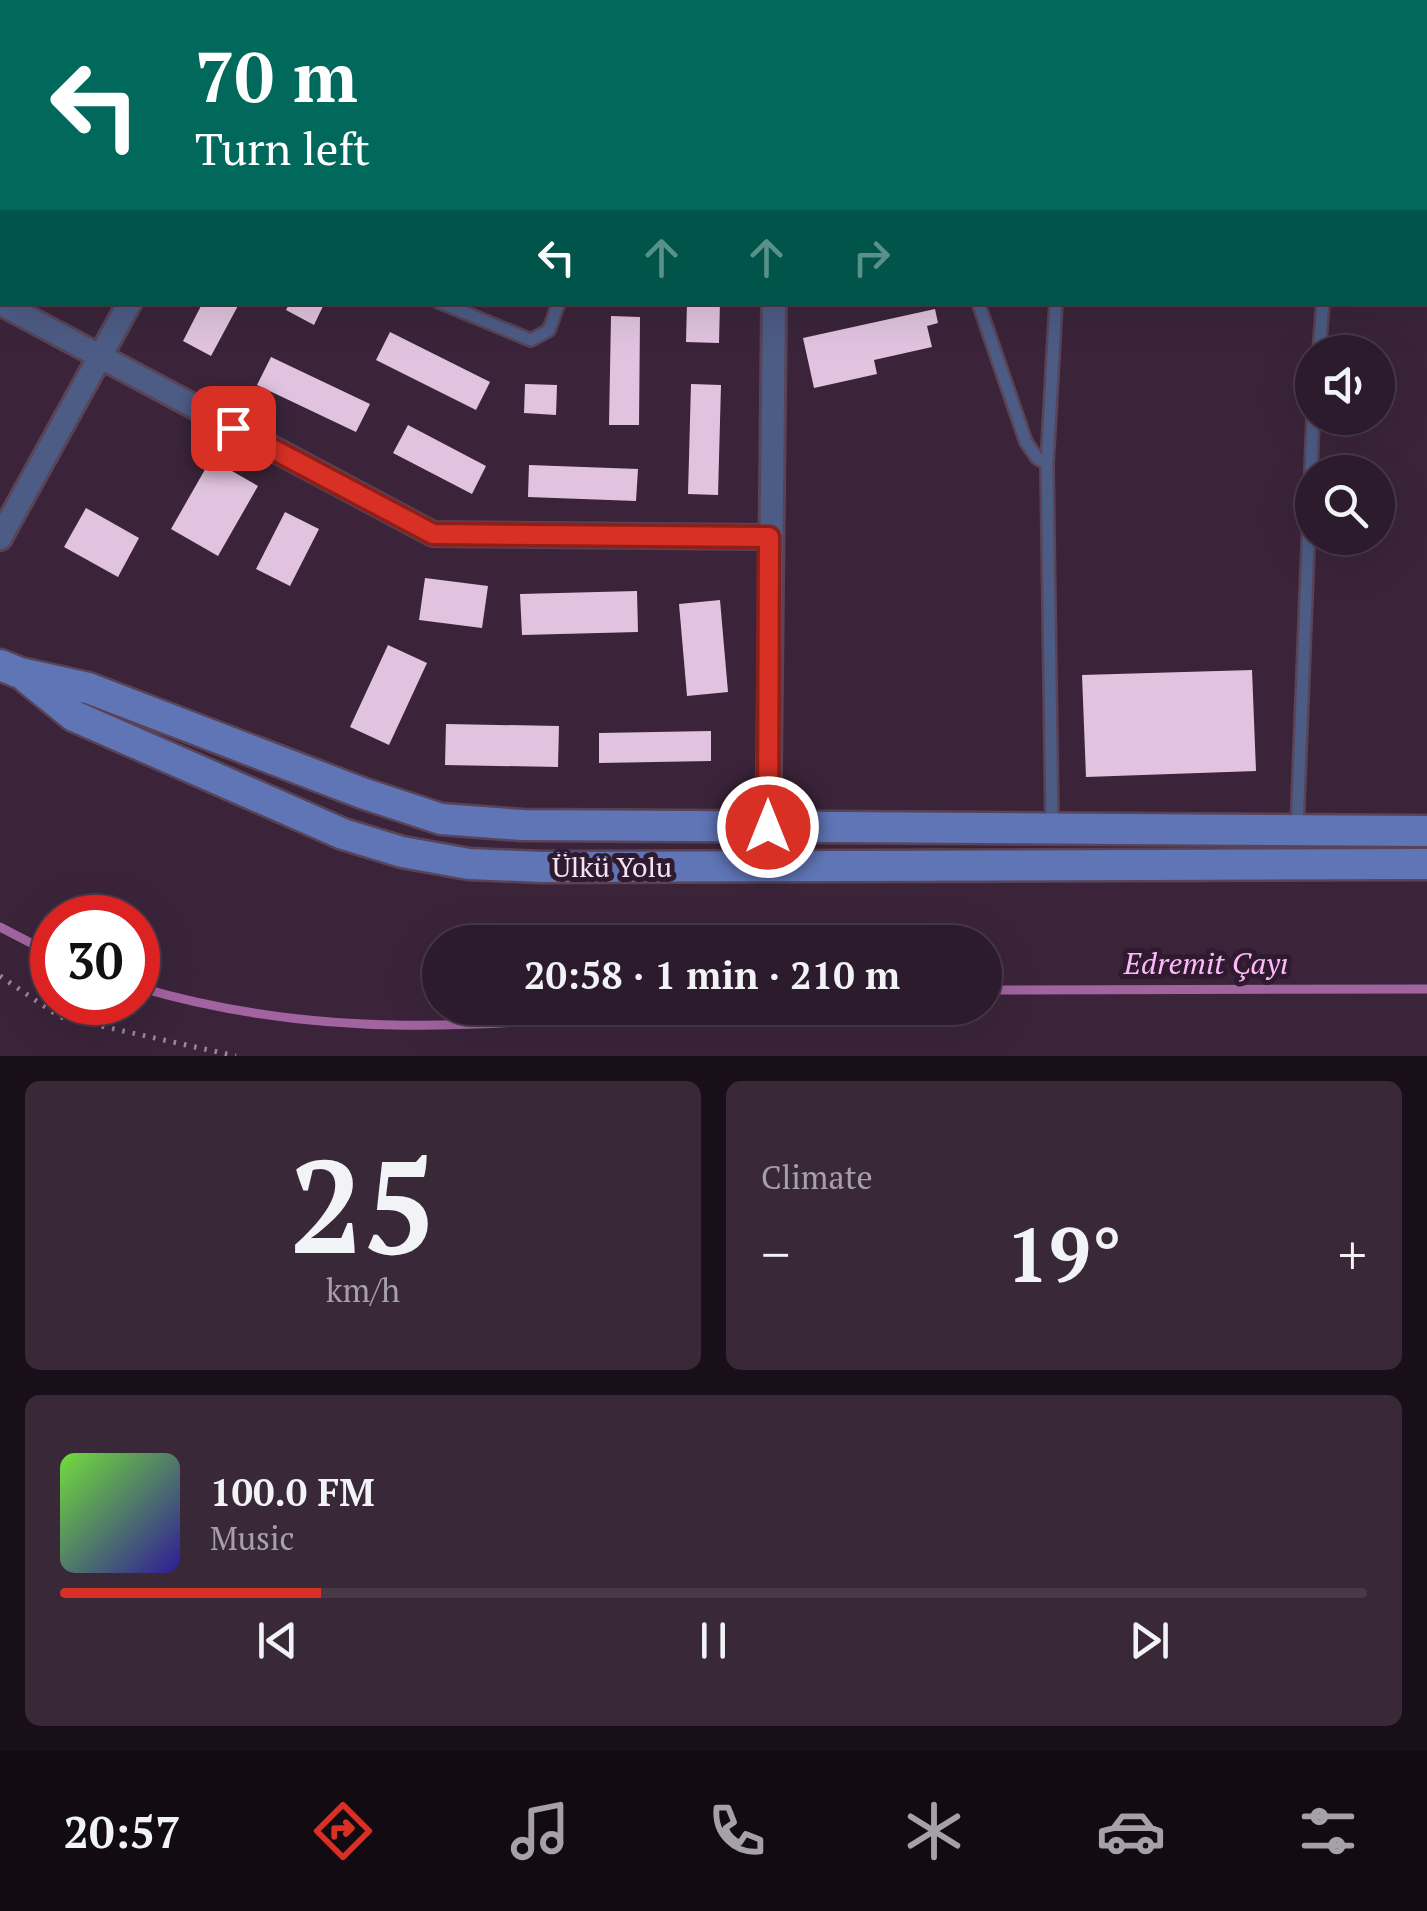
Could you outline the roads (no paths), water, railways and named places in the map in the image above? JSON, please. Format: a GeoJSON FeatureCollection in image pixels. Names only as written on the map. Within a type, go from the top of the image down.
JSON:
{"type":"FeatureCollection","features":[{"type":"Feature","properties":{"kind":"main road","name":"Ülkü Yolu"},"geometry":{"type":"LineString","coordinates":[[10,669],[88,688],[362,793],[441,819],[522,826],[1427,831]]}},
{"type":"Feature","properties":{"kind":"main road","name":"Ülkü Yolu"},"geometry":{"type":"LineString","coordinates":[[10,669],[74,716],[342,834],[402,852],[469,864],[542,868],[1427,864]]}},
{"type":"Feature","properties":{"kind":"street"},"geometry":{"type":"LineString","coordinates":[[2,305],[433,534],[769,537]]}},
{"type":"Feature","properties":{"kind":"street"},"geometry":{"type":"LineString","coordinates":[[0,538],[128,305]]}},
{"type":"Feature","properties":{"kind":"street"},"geometry":{"type":"LineString","coordinates":[[768,866],[774,305]]}},
{"type":"Feature","properties":{"kind":"lane"},"geometry":{"type":"LineString","coordinates":[[446,305],[530,340],[549,330],[558,305]]}},
{"type":"Feature","properties":{"kind":"lane"},"geometry":{"type":"LineString","coordinates":[[979,305],[1026,442],[1047,464]]}},
{"type":"Feature","properties":{"kind":"lane"},"geometry":{"type":"LineString","coordinates":[[1052,829],[1047,464],[1056,305]]}},
{"type":"Feature","properties":{"kind":"lane"},"geometry":{"type":"LineString","coordinates":[[1320,335],[1323,305]]}},
{"type":"Feature","properties":{"kind":"lane"},"geometry":{"type":"LineString","coordinates":[[1298,830],[1312,435]]}},
{"type":"Feature","properties":{"kind":"waterway","name":"Edremit Çayı"},"geometry":{"type":"LineString","coordinates":[[0,927],[30,943]]}},
{"type":"Feature","properties":{"kind":"waterway","name":"Edremit Çayı"},"geometry":{"type":"LineString","coordinates":[[1002,990],[1427,989]]}},
{"type":"Feature","properties":{"kind":"waterway","name":"Edremit Çayı"},"geometry":{"type":"LineString","coordinates":[[160,993],[277,1016],[422,1025]]}}]}
